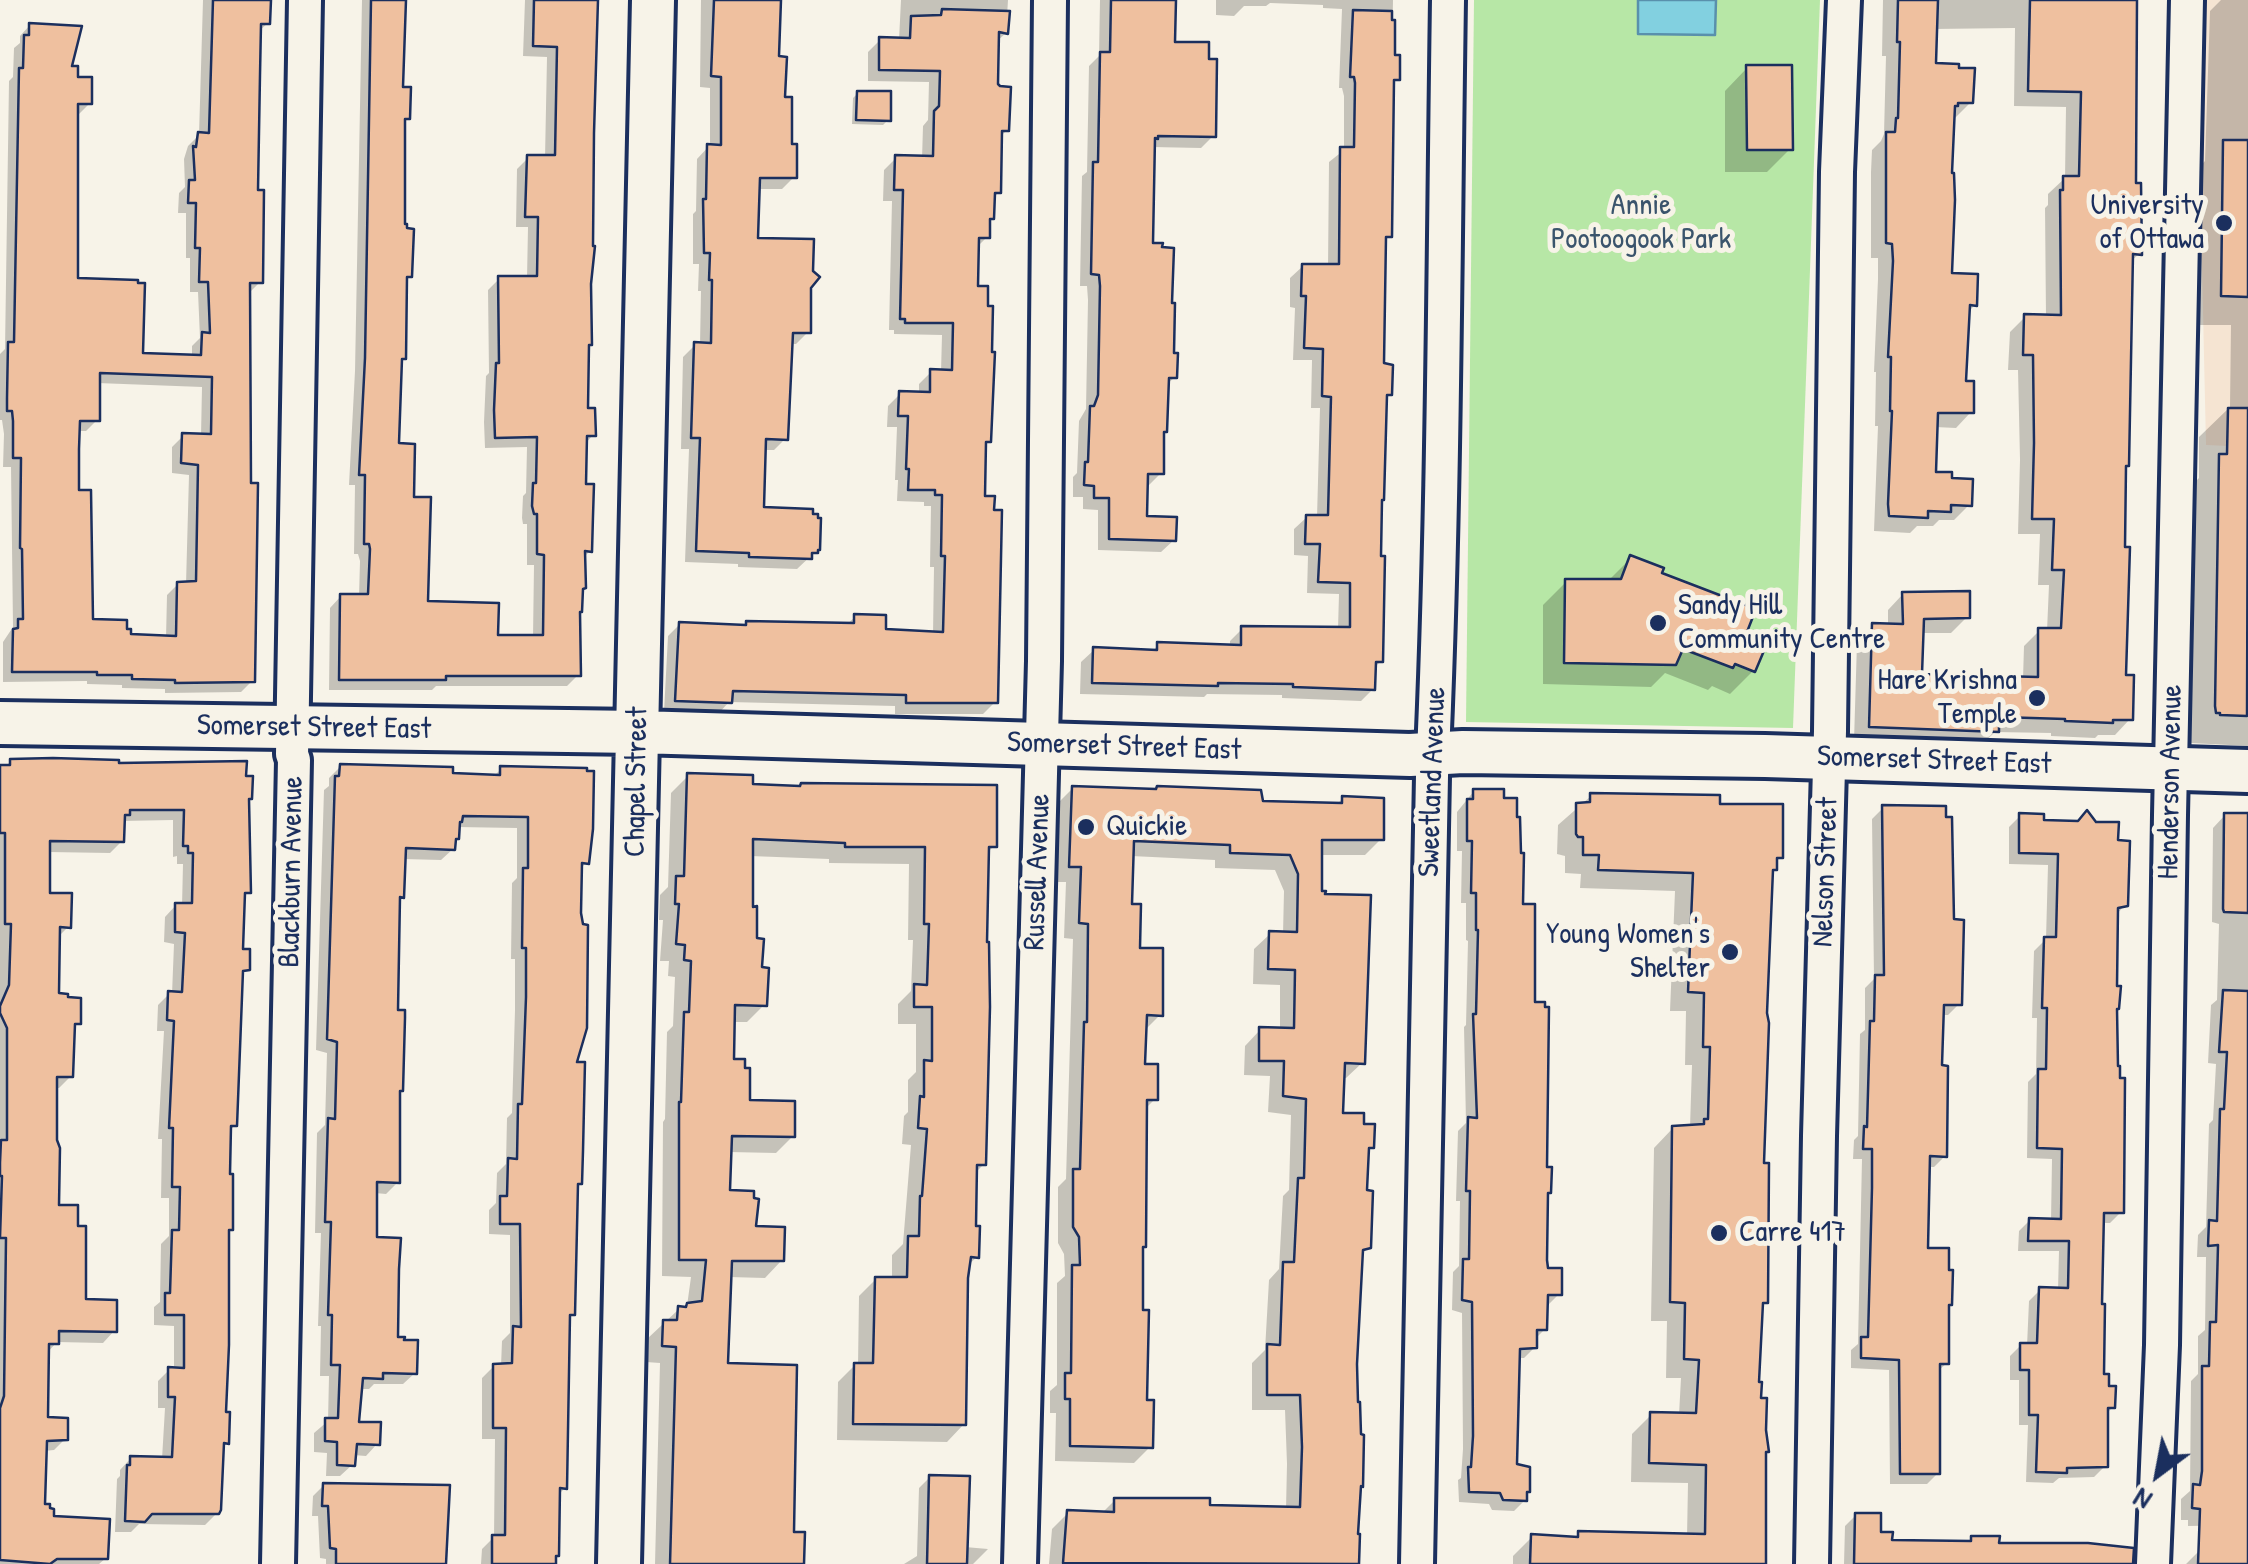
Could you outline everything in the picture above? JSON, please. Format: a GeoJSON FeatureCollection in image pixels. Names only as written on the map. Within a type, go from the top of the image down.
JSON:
{"type":"FeatureCollection","features":[{"type":"Feature","properties":{"kind":"street","name":"Blackburn Avenue"},"geometry":{"type":"LineString","coordinates":[[278,1564],[305,0]]}},
{"type":"Feature","properties":{"kind":"street","name":"Chapel Street"},"geometry":{"type":"LineString","coordinates":[[619,1564],[653,0]]}},
{"type":"Feature","properties":{"kind":"street","name":"Russell Avenue"},"geometry":{"type":"LineString","coordinates":[[1020,1564],[1044,642],[1050,0]]}},
{"type":"Feature","properties":{"kind":"street","name":"Sweetland Avenue"},"geometry":{"type":"LineString","coordinates":[[1417,1564],[1448,0]]}},
{"type":"Feature","properties":{"kind":"street","name":"Nelson Street"},"geometry":{"type":"LineString","coordinates":[[1812,1564],[1844,0]]}},
{"type":"Feature","properties":{"kind":"street","name":"Henderson Avenue"},"geometry":{"type":"LineString","coordinates":[[2153,1564],[2162,1345],[2187,0]]}},
{"type":"Feature","properties":{"kind":"street","name":"Somerset Street East"},"geometry":{"type":"LineString","coordinates":[[0,723],[638,732],[1041,745],[1830,758],[2248,771]]}},
{"type":"Feature","properties":{"kind":"shaded area","name":"University of Ottawa"},"geometry":{"type":"Polygon","coordinates":[[[2196,0],[2248,0],[2248,447],[2206,445],[2196,0]]]}},
{"type":"Feature","properties":{"kind":"green space","name":"Annie Pootoogook Park"},"geometry":{"type":"Polygon","coordinates":[[[1474,0],[1820,0],[1793,728],[1466,722],[1474,0]]]}},
{"type":"Feature","properties":{"kind":"water"},"geometry":{"type":"Polygon","coordinates":[[[1638,0],[1716,0],[1715,35],[1638,34],[1638,0]]]}},
{"type":"Feature","properties":{"kind":"building"},"geometry":{"type":"Polygon","coordinates":[[[213,0],[271,0],[270,24],[261,24],[258,190],[264,190],[263,283],[250,283],[251,483],[258,483],[255,682],[175,683],[97,672],[12,672],[13,629],[18,628],[18,619],[23,619],[21,458],[13,458],[12,411],[7,411],[8,342],[14,342],[19,68],[23,68],[24,35],[29,35],[29,23],[82,26],[72,66],[78,66],[78,77],[92,77],[92,104],[78,104],[78,278],[145,283],[143,353],[201,355],[202,332],[210,333],[208,282],[199,282],[200,248],[195,248],[196,203],[188,203],[189,180],[195,180],[193,146],[196,147],[198,132],[209,133],[213,0]],[[100,373],[100,421],[80,421],[79,449],[79,490],[91,490],[93,619],[127,620],[131,634],[176,636],[177,582],[196,581],[198,465],[181,463],[182,433],[211,434],[212,377],[100,373]]]}},
{"type":"Feature","properties":{"kind":"building"},"geometry":{"type":"Polygon","coordinates":[[[371,0],[406,0],[403,87],[411,87],[410,119],[405,119],[405,224],[414,229],[412,277],[407,277],[399,443],[415,444],[414,497],[431,497],[428,601],[499,603],[498,635],[543,635],[544,555],[537,554],[537,514],[532,506],[537,437],[495,438],[498,276],[537,276],[538,217],[525,217],[527,155],[555,155],[557,47],[533,46],[534,0],[598,0],[595,246],[588,408],[595,408],[596,436],[587,436],[586,484],[594,484],[592,552],[585,551],[586,588],[580,612],[581,676],[339,680],[340,594],[368,594],[370,549],[369,544],[364,544],[365,475],[359,475],[365,358],[371,0]]]}},
{"type":"Feature","properties":{"kind":"building"},"geometry":{"type":"Polygon","coordinates":[[[714,0],[781,0],[779,56],[787,57],[785,97],[792,97],[797,178],[760,178],[758,238],[814,239],[813,271],[820,277],[811,288],[811,333],[793,333],[788,440],[766,439],[764,507],[813,509],[813,514],[818,514],[820,550],[812,553],[812,559],[696,551],[700,438],[691,438],[694,342],[711,343],[712,280],[710,253],[704,253],[703,199],[707,144],[721,145],[721,77],[711,76],[714,0]]]}},
{"type":"Feature","properties":{"kind":"building"},"geometry":{"type":"Polygon","coordinates":[[[1111,0],[1176,0],[1175,42],[1209,42],[1209,59],[1217,59],[1216,137],[1155,138],[1153,243],[1174,248],[1172,303],[1174,353],[1178,353],[1177,378],[1169,378],[1164,474],[1148,474],[1147,516],[1177,517],[1176,541],[1109,539],[1109,498],[1094,498],[1094,486],[1084,485],[1090,406],[1094,406],[1098,395],[1100,286],[1099,275],[1091,274],[1093,162],[1098,162],[1100,52],[1110,52],[1111,0]]]}},
{"type":"Feature","properties":{"kind":"building"},"geometry":{"type":"Polygon","coordinates":[[[1898,0],[1938,0],[1936,63],[1975,68],[1973,103],[1955,106],[1952,173],[1952,273],[1978,274],[1977,306],[1970,305],[1966,381],[1974,381],[1974,413],[1938,413],[1936,472],[1973,479],[1972,506],[1951,505],[1951,512],[1928,511],[1928,518],[1889,516],[1888,504],[1892,411],[1888,357],[1893,261],[1892,244],[1886,243],[1886,132],[1895,132],[1898,118],[1898,0]]]}},
{"type":"Feature","properties":{"kind":"building"},"geometry":{"type":"Polygon","coordinates":[[[2030,0],[2137,0],[2136,183],[2141,183],[2142,255],[2133,254],[2125,547],[2130,547],[2126,675],[2134,675],[2133,720],[2113,723],[1999,717],[1999,732],[1869,727],[1872,623],[1903,624],[1902,592],[1970,591],[1970,618],[1924,619],[1922,674],[2038,677],[2038,628],[2061,628],[2064,570],[2052,570],[2054,519],[2032,519],[2033,355],[2023,355],[2024,314],[2061,315],[2060,190],[2063,176],[2079,176],[2081,92],[2028,91],[2030,0]]]}},
{"type":"Feature","properties":{"kind":"building"},"geometry":{"type":"Polygon","coordinates":[[[942,9],[1010,11],[1008,34],[999,32],[998,84],[1011,87],[1009,131],[1002,131],[1001,193],[995,193],[990,238],[979,238],[978,286],[988,286],[988,306],[993,306],[995,352],[985,496],[995,496],[994,510],[1002,510],[998,703],[906,703],[906,695],[733,691],[732,703],[675,701],[679,622],[854,623],[854,614],[886,615],[886,629],[943,632],[942,495],[935,495],[935,490],[908,490],[908,416],[898,416],[899,391],[930,392],[930,369],[952,370],[953,323],[905,323],[905,319],[900,319],[903,190],[894,190],[895,155],[933,156],[940,71],[879,70],[879,37],[910,38],[911,16],[941,15],[942,9]]]}},
{"type":"Feature","properties":{"kind":"building"},"geometry":{"type":"Polygon","coordinates":[[[1353,10],[1392,11],[1395,55],[1400,55],[1400,80],[1394,80],[1392,237],[1386,237],[1384,363],[1393,365],[1392,395],[1387,395],[1382,500],[1383,662],[1376,662],[1375,690],[1293,684],[1092,683],[1093,647],[1157,650],[1157,642],[1241,645],[1241,626],[1350,627],[1350,583],[1318,582],[1320,544],[1305,544],[1306,515],[1328,515],[1331,397],[1322,396],[1323,349],[1304,348],[1306,296],[1301,296],[1302,264],[1339,264],[1340,147],[1354,147],[1355,83],[1354,77],[1350,77],[1353,10]]]}},
{"type":"Feature","properties":{"kind":"building"},"geometry":{"type":"Polygon","coordinates":[[[1746,65],[1792,65],[1793,150],[1747,150],[1746,65]]]}},
{"type":"Feature","properties":{"kind":"building"},"geometry":{"type":"Polygon","coordinates":[[[857,91],[891,91],[891,121],[856,120],[857,91]]]}},
{"type":"Feature","properties":{"kind":"building"},"geometry":{"type":"Polygon","coordinates":[[[2223,140],[2248,140],[2248,297],[2221,296],[2223,140]]]}},
{"type":"Feature","properties":{"kind":"building"},"geometry":{"type":"Polygon","coordinates":[[[2228,408],[2248,408],[2247,716],[2220,715],[2215,706],[2219,454],[2227,454],[2228,408]]]}},
{"type":"Feature","properties":{"kind":"building","name":"Sandy Hill Community Centre"},"geometry":{"type":"Polygon","coordinates":[[[1630,555],[1664,568],[1662,573],[1756,609],[1745,637],[1766,646],[1755,672],[1683,649],[1676,665],[1564,663],[1565,579],[1621,579],[1630,555]]]}},
{"type":"Feature","properties":{"kind":"building"},"geometry":{"type":"Polygon","coordinates":[[[10,759],[119,763],[247,761],[246,776],[253,776],[249,799],[251,893],[245,893],[243,949],[250,949],[250,970],[243,971],[237,1126],[231,1126],[233,1230],[229,1230],[226,1412],[230,1412],[229,1444],[224,1443],[219,1514],[152,1514],[145,1522],[125,1521],[130,1456],[172,1457],[175,1397],[168,1397],[168,1367],[184,1368],[184,1315],[165,1315],[165,1293],[170,1293],[172,1230],[179,1230],[180,1187],[172,1187],[173,1128],[169,1128],[174,1021],[167,1020],[168,991],[182,992],[185,933],[175,932],[175,903],[192,903],[193,853],[183,846],[184,810],[130,810],[130,815],[125,815],[124,842],[50,841],[50,893],[72,893],[71,928],[60,927],[59,993],[81,998],[81,1024],[75,1024],[73,1077],[57,1077],[59,1205],[78,1205],[78,1226],[86,1226],[86,1299],[117,1300],[117,1332],[59,1331],[59,1344],[49,1344],[48,1417],[68,1418],[68,1440],[47,1441],[45,1504],[54,1509],[54,1516],[110,1519],[108,1559],[57,1559],[50,1564],[0,1560],[6,1238],[0,1238],[0,1163],[1,1140],[7,1140],[7,1028],[0,1006],[9,985],[11,924],[5,924],[0,765],[10,765],[10,759]]]}},
{"type":"Feature","properties":{"kind":"building"},"geometry":{"type":"Polygon","coordinates":[[[340,764],[453,767],[453,773],[500,775],[500,766],[594,771],[589,864],[582,863],[581,913],[583,924],[588,925],[587,1028],[577,1062],[585,1062],[582,1184],[578,1184],[575,1315],[570,1315],[567,1489],[560,1488],[556,1564],[492,1564],[492,1535],[505,1535],[506,1428],[493,1428],[493,1364],[512,1363],[513,1326],[521,1327],[520,1224],[500,1224],[500,1196],[507,1196],[508,1158],[517,1159],[518,1104],[522,1104],[526,997],[523,868],[528,868],[528,817],[463,816],[455,850],[406,848],[404,898],[400,897],[398,1010],[405,1010],[405,1018],[400,1183],[377,1182],[377,1237],[401,1238],[398,1337],[418,1340],[417,1374],[383,1373],[383,1379],[363,1378],[359,1422],[381,1422],[380,1445],[357,1444],[355,1466],[337,1465],[337,1442],[325,1441],[325,1418],[338,1418],[340,1365],[331,1365],[331,1222],[325,1222],[328,1118],[335,1119],[337,1042],[327,1039],[335,776],[339,776],[340,764]]]}},
{"type":"Feature","properties":{"kind":"building"},"geometry":{"type":"Polygon","coordinates":[[[687,773],[753,775],[753,784],[800,786],[997,785],[997,847],[989,847],[986,1165],[977,1165],[979,1258],[971,1257],[968,1278],[966,1425],[853,1424],[854,1363],[873,1363],[875,1277],[907,1277],[908,1236],[919,1236],[927,1129],[918,1128],[920,1096],[924,1097],[924,1060],[932,1061],[932,1007],[914,1007],[914,984],[927,985],[925,847],[845,847],[845,843],[753,839],[753,907],[757,906],[757,938],[764,939],[762,967],[769,968],[767,1006],[735,1005],[734,1059],[745,1059],[745,1068],[750,1068],[750,1100],[795,1101],[795,1137],[732,1136],[730,1190],[754,1191],[754,1198],[759,1199],[756,1226],[785,1227],[784,1261],[732,1261],[728,1363],[797,1365],[794,1532],[805,1532],[804,1564],[670,1564],[676,1347],[662,1346],[663,1320],[677,1320],[678,1306],[702,1301],[706,1260],[679,1260],[679,1102],[691,961],[684,960],[685,945],[676,944],[679,904],[675,904],[676,876],[684,876],[687,773]]]}},
{"type":"Feature","properties":{"kind":"building"},"geometry":{"type":"Polygon","coordinates":[[[1072,786],[1261,790],[1263,801],[1342,803],[1342,796],[1384,798],[1384,840],[1322,840],[1322,891],[1371,895],[1365,1064],[1345,1063],[1343,1113],[1364,1113],[1364,1124],[1375,1124],[1374,1148],[1369,1148],[1367,1190],[1373,1191],[1371,1248],[1363,1250],[1357,1364],[1364,1435],[1359,1564],[1063,1563],[1067,1510],[1114,1512],[1114,1498],[1210,1498],[1210,1505],[1300,1507],[1302,1447],[1300,1395],[1267,1395],[1267,1344],[1280,1345],[1283,1262],[1294,1262],[1298,1178],[1304,1178],[1306,1099],[1283,1096],[1284,1061],[1259,1061],[1259,1027],[1294,1028],[1295,970],[1268,969],[1269,931],[1297,932],[1298,874],[1290,855],[1230,853],[1230,845],[1134,841],[1132,904],[1141,904],[1140,948],[1163,948],[1163,1016],[1147,1015],[1145,1064],[1158,1064],[1158,1100],[1147,1100],[1143,1247],[1143,1310],[1149,1310],[1147,1400],[1154,1400],[1153,1448],[1070,1446],[1070,1399],[1065,1399],[1065,1373],[1071,1373],[1072,1265],[1080,1265],[1079,1237],[1073,1227],[1073,1169],[1080,1169],[1088,924],[1079,923],[1081,867],[1069,867],[1072,786]]]}},
{"type":"Feature","properties":{"kind":"building"},"geometry":{"type":"Polygon","coordinates":[[[1473,789],[1504,789],[1504,798],[1517,798],[1524,853],[1523,904],[1535,904],[1535,1002],[1545,1002],[1545,1007],[1549,1007],[1547,1167],[1552,1167],[1547,1260],[1548,1268],[1562,1268],[1562,1295],[1548,1295],[1547,1330],[1537,1330],[1537,1348],[1520,1349],[1517,1464],[1530,1467],[1527,1501],[1503,1500],[1500,1493],[1469,1492],[1473,1436],[1472,1302],[1462,1300],[1463,1259],[1469,1259],[1468,1117],[1477,1118],[1473,1014],[1478,930],[1476,893],[1471,893],[1472,841],[1467,841],[1467,799],[1473,799],[1473,789]]]}},
{"type":"Feature","properties":{"kind":"building"},"geometry":{"type":"Polygon","coordinates":[[[1590,793],[1720,795],[1720,804],[1783,804],[1783,858],[1777,858],[1777,870],[1773,870],[1767,1013],[1764,1163],[1769,1163],[1768,1303],[1763,1303],[1759,1382],[1761,1398],[1767,1398],[1766,1564],[1530,1564],[1531,1534],[1705,1534],[1706,1465],[1649,1463],[1650,1412],[1696,1413],[1699,1360],[1684,1359],[1685,1303],[1670,1302],[1672,1126],[1704,1124],[1704,1119],[1708,1119],[1710,1047],[1703,1047],[1704,993],[1688,992],[1693,873],[1598,870],[1599,855],[1583,855],[1583,837],[1576,834],[1576,803],[1590,802],[1590,793]]]}},
{"type":"Feature","properties":{"kind":"building"},"geometry":{"type":"Polygon","coordinates":[[[1882,805],[1946,806],[1946,817],[1952,817],[1954,919],[1964,920],[1962,1005],[1944,1005],[1942,1065],[1948,1066],[1947,1157],[1930,1156],[1928,1248],[1949,1248],[1949,1270],[1953,1270],[1949,1364],[1940,1364],[1940,1474],[1900,1474],[1899,1360],[1861,1358],[1861,1337],[1868,1337],[1872,1188],[1872,1149],[1863,1149],[1870,1021],[1874,1021],[1875,975],[1884,975],[1882,805]]]}},
{"type":"Feature","properties":{"kind":"building"},"geometry":{"type":"Polygon","coordinates":[[[2087,810],[2096,822],[2119,822],[2118,840],[2130,841],[2128,906],[2118,908],[2118,1066],[2120,1078],[2125,1078],[2124,1213],[2104,1213],[2104,1374],[2109,1374],[2109,1386],[2116,1386],[2115,1408],[2108,1408],[2108,1467],[2067,1468],[2067,1473],[2036,1472],[2038,1415],[2029,1415],[2029,1370],[2020,1370],[2020,1343],[2037,1343],[2039,1287],[2068,1288],[2069,1241],[2028,1241],[2029,1218],[2061,1219],[2062,1149],[2037,1148],[2038,1069],[2046,1069],[2047,1008],[2042,1008],[2044,937],[2056,937],[2058,854],[2019,853],[2019,813],[2044,814],[2044,820],[2078,821],[2087,810]]]}},
{"type":"Feature","properties":{"kind":"building"},"geometry":{"type":"Polygon","coordinates":[[[2224,813],[2248,813],[2248,913],[2223,909],[2224,813]]]}},
{"type":"Feature","properties":{"kind":"building"},"geometry":{"type":"Polygon","coordinates":[[[2223,990],[2248,991],[2248,1564],[2198,1564],[2200,1509],[2192,1508],[2193,1484],[2200,1485],[2202,1471],[2202,1366],[2209,1366],[2210,1322],[2216,1322],[2218,1245],[2208,1246],[2209,1220],[2217,1221],[2220,1109],[2224,1109],[2227,1052],[2219,1052],[2223,990]]]}},
{"type":"Feature","properties":{"kind":"building"},"geometry":{"type":"Polygon","coordinates":[[[929,1475],[970,1476],[967,1564],[927,1564],[929,1475]]]}},
{"type":"Feature","properties":{"kind":"building"},"geometry":{"type":"Polygon","coordinates":[[[323,1483],[450,1485],[446,1564],[336,1564],[336,1549],[330,1548],[328,1506],[322,1506],[323,1483]]]}},
{"type":"Feature","properties":{"kind":"building"},"geometry":{"type":"Polygon","coordinates":[[[1855,1513],[1881,1513],[1881,1532],[1893,1532],[1892,1540],[1971,1541],[1971,1536],[2000,1536],[1999,1543],[2088,1543],[2134,1548],[2133,1564],[1854,1564],[1855,1513]]]}},
{"type":"Feature","properties":{"kind":"place","name":"University of Ottawa"},"geometry":{"type":"Point","coordinates":[2224,223]}},
{"type":"Feature","properties":{"kind":"place","name":"Sandy Hill Community Centre"},"geometry":{"type":"Point","coordinates":[1658,623]}},
{"type":"Feature","properties":{"kind":"place","name":"Hare Krishna Temple"},"geometry":{"type":"Point","coordinates":[2037,698]}},
{"type":"Feature","properties":{"kind":"place","name":"Quickie"},"geometry":{"type":"Point","coordinates":[1086,827]}},
{"type":"Feature","properties":{"kind":"place","name":"Young Women's Shelter"},"geometry":{"type":"Point","coordinates":[1730,952]}},
{"type":"Feature","properties":{"kind":"place","name":"Carre 417"},"geometry":{"type":"Point","coordinates":[1719,1233]}}]}
